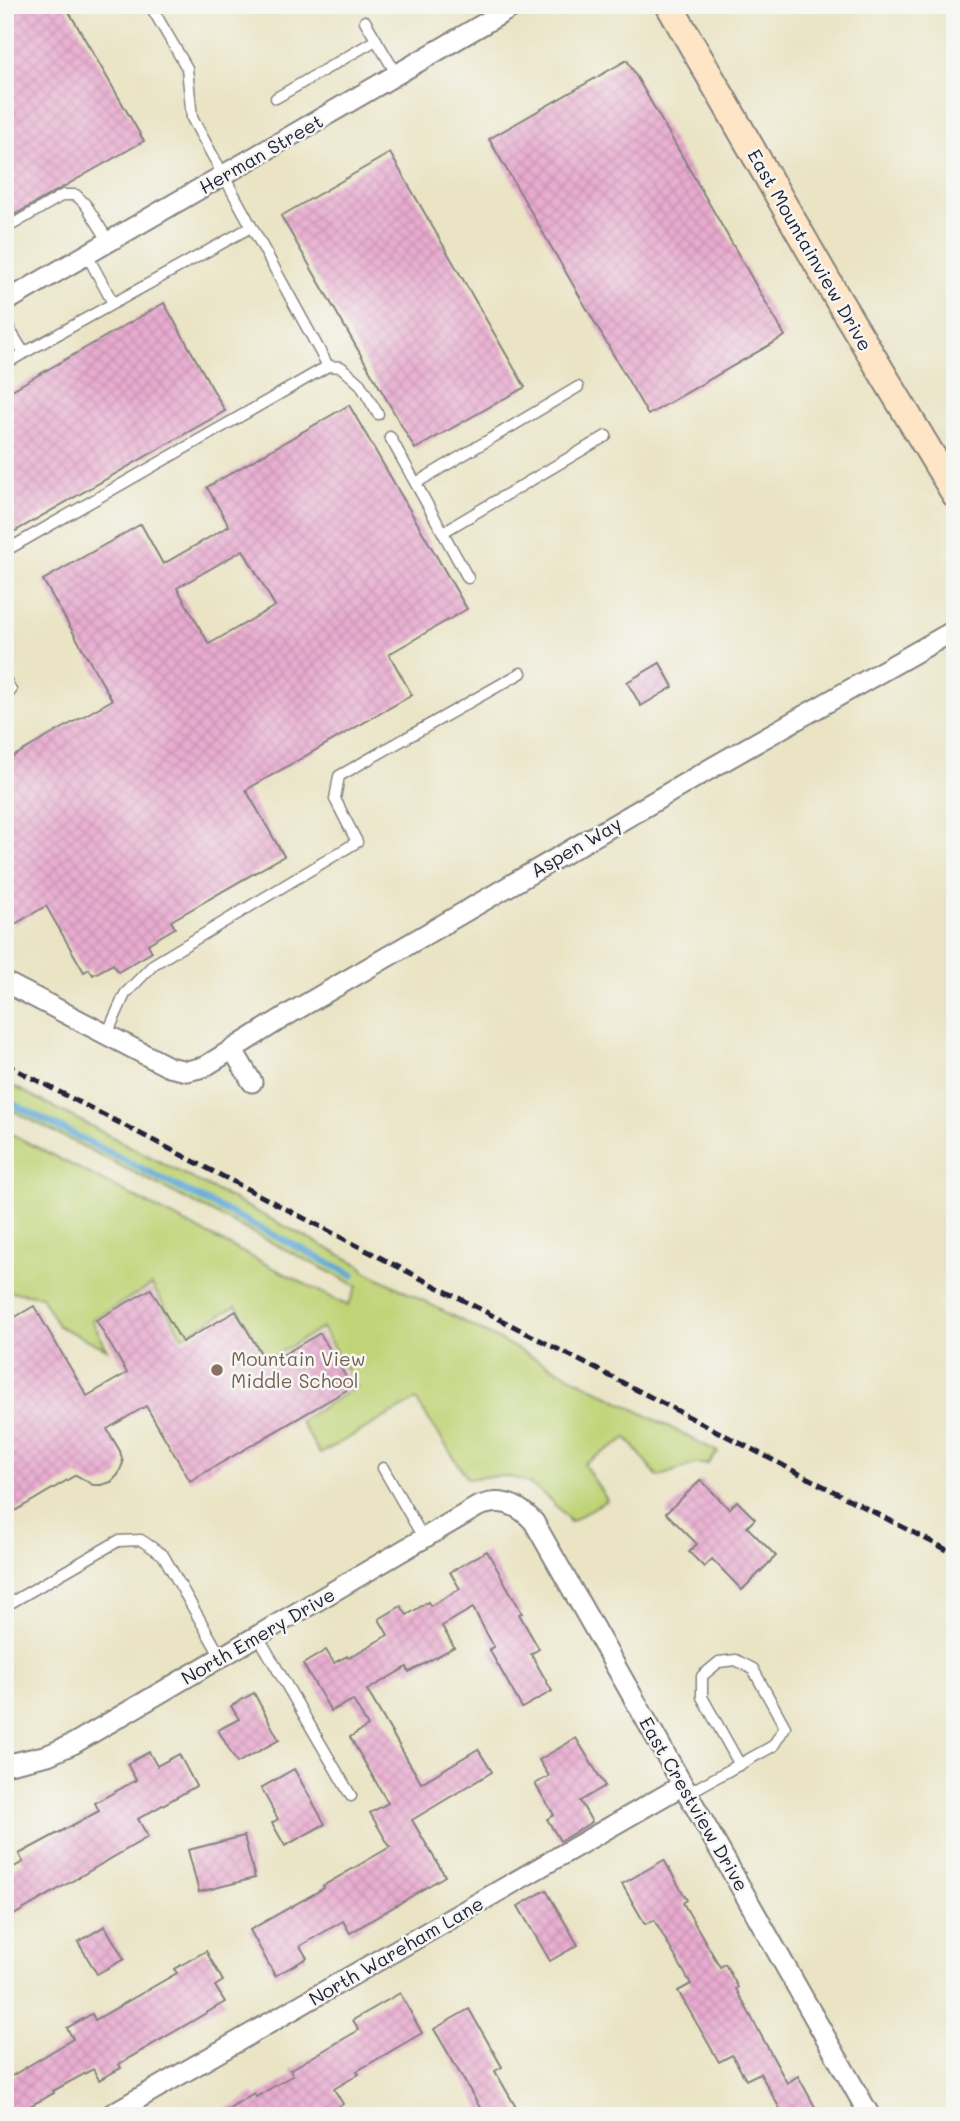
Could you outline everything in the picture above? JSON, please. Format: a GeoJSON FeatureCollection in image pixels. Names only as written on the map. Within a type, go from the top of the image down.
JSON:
{"type":"FeatureCollection","features":[{"type":"Feature","properties":{"kind":"main road","name":"East Mountainview Drive"},"geometry":{"type":"LineString","coordinates":[[668,5],[839,301],[955,494]]}},
{"type":"Feature","properties":{"kind":"street","name":"Herman Street"},"geometry":{"type":"LineString","coordinates":[[5,302],[516,5]]}},
{"type":"Feature","properties":{"kind":"street","name":"Aspen Way"},"geometry":{"type":"LineString","coordinates":[[233,1050],[289,1014],[715,766],[955,630]]}},
{"type":"Feature","properties":{"kind":"street"},"geometry":{"type":"LineString","coordinates":[[5,982],[169,1067],[187,1071],[204,1067],[233,1050],[252,1082]]}},
{"type":"Feature","properties":{"kind":"street","name":"North Emery Drive"},"geometry":{"type":"LineString","coordinates":[[5,1765],[61,1750],[484,1504],[507,1503]]}},
{"type":"Feature","properties":{"kind":"street","name":"East Crestview Drive"},"geometry":{"type":"LineString","coordinates":[[507,1503],[524,1511],[534,1522],[870,2116]]}},
{"type":"Feature","properties":{"kind":"street","name":"North Wareham Lane"},"geometry":{"type":"LineString","coordinates":[[108,2116],[686,1789]]}},
{"type":"Feature","properties":{"kind":"lane"},"geometry":{"type":"LineString","coordinates":[[150,5],[187,68],[192,118],[328,366]]}},
{"type":"Feature","properties":{"kind":"lane"},"geometry":{"type":"LineString","coordinates":[[365,21],[397,75]]}},
{"type":"Feature","properties":{"kind":"lane"},"geometry":{"type":"LineString","coordinates":[[276,98],[376,40]]}},
{"type":"Feature","properties":{"kind":"lane"},"geometry":{"type":"LineString","coordinates":[[5,229],[63,195],[76,195],[86,205],[109,242]]}},
{"type":"Feature","properties":{"kind":"lane"},"geometry":{"type":"LineString","coordinates":[[5,364],[251,227]]}},
{"type":"Feature","properties":{"kind":"lane"},"geometry":{"type":"LineString","coordinates":[[87,255],[113,303]]}},
{"type":"Feature","properties":{"kind":"lane"},"geometry":{"type":"LineString","coordinates":[[5,322],[24,353]]}},
{"type":"Feature","properties":{"kind":"lane"},"geometry":{"type":"LineString","coordinates":[[5,551],[328,366],[341,367],[360,384],[378,414]]}},
{"type":"Feature","properties":{"kind":"lane"},"geometry":{"type":"LineString","coordinates":[[416,483],[578,387]]}},
{"type":"Feature","properties":{"kind":"lane"},"geometry":{"type":"LineString","coordinates":[[390,436],[468,578]]}},
{"type":"Feature","properties":{"kind":"lane"},"geometry":{"type":"LineString","coordinates":[[443,532],[606,436]]}},
{"type":"Feature","properties":{"kind":"lane"},"geometry":{"type":"LineString","coordinates":[[107,1034],[125,994],[154,964],[357,842],[335,799],[339,776],[521,673]]}},
{"type":"Feature","properties":{"kind":"lane"},"geometry":{"type":"LineString","coordinates":[[5,679],[11,690],[5,698]]}},
{"type":"Feature","properties":{"kind":"lane"},"geometry":{"type":"LineString","coordinates":[[383,1468],[424,1539]]}},
{"type":"Feature","properties":{"kind":"lane"},"geometry":{"type":"LineString","coordinates":[[5,1606],[118,1541],[141,1540],[163,1555],[221,1657]]}},
{"type":"Feature","properties":{"kind":"lane"},"geometry":{"type":"LineString","coordinates":[[258,1636],[351,1796]]}},
{"type":"Feature","properties":{"kind":"lane"},"geometry":{"type":"LineString","coordinates":[[686,1789],[740,1765],[774,1746],[785,1727],[753,1669],[736,1660],[719,1662],[702,1676],[702,1697],[740,1765]]}},
{"type":"Feature","properties":{"kind":"green space"},"geometry":{"type":"Polygon","coordinates":[[[5,1082],[718,1452],[708,1464],[694,1464],[658,1477],[627,1438],[584,1464],[607,1500],[570,1522],[532,1485],[503,1476],[468,1479],[416,1400],[320,1454],[300,1421],[356,1387],[322,1328],[268,1359],[236,1306],[182,1337],[152,1285],[92,1320],[107,1349],[58,1326],[41,1296],[5,1291],[5,1131],[348,1306],[357,1286],[5,1107],[5,1082]]]}},
{"type":"Feature","properties":{"kind":"building"},"geometry":{"type":"Polygon","coordinates":[[[5,5],[65,5],[144,141],[5,220],[5,5]]]}},
{"type":"Feature","properties":{"kind":"building"},"geometry":{"type":"Polygon","coordinates":[[[627,60],[785,336],[648,415],[489,139],[627,60]]]}},
{"type":"Feature","properties":{"kind":"building"},"geometry":{"type":"Polygon","coordinates":[[[390,153],[525,387],[415,449],[281,216],[390,153]]]}},
{"type":"Feature","properties":{"kind":"building"},"geometry":{"type":"Polygon","coordinates":[[[164,303],[225,411],[5,537],[5,394],[164,303]]]}},
{"type":"Feature","properties":{"kind":"building"},"geometry":{"type":"Polygon","coordinates":[[[349,405],[467,609],[389,654],[412,695],[246,790],[284,856],[171,921],[175,928],[148,944],[152,952],[118,972],[113,964],[93,975],[89,969],[84,972],[46,906],[15,924],[5,907],[5,761],[112,700],[43,580],[141,524],[163,564],[229,526],[207,487],[349,405]],[[243,550],[177,588],[209,644],[275,606],[243,550]]]}},
{"type":"Feature","properties":{"kind":"building"},"geometry":{"type":"Polygon","coordinates":[[[660,663],[673,687],[641,706],[627,682],[660,663]]]}},
{"type":"Feature","properties":{"kind":"building"},"geometry":{"type":"Polygon","coordinates":[[[151,1289],[182,1342],[236,1311],[267,1364],[320,1333],[352,1387],[190,1481],[146,1406],[107,1429],[120,1451],[123,1463],[118,1475],[111,1482],[93,1485],[76,1475],[5,1517],[5,1323],[34,1306],[87,1396],[127,1373],[96,1320],[151,1289]]]}},
{"type":"Feature","properties":{"kind":"building"},"geometry":{"type":"Polygon","coordinates":[[[701,1480],[729,1509],[737,1501],[755,1519],[747,1527],[776,1556],[742,1590],[712,1559],[704,1567],[689,1552],[697,1544],[666,1513],[701,1480]]]}},
{"type":"Feature","properties":{"kind":"building"},"geometry":{"type":"Polygon","coordinates":[[[487,1551],[539,1649],[531,1654],[552,1691],[522,1708],[489,1649],[494,1647],[473,1608],[442,1626],[454,1647],[409,1672],[407,1667],[367,1690],[421,1783],[478,1749],[492,1772],[412,1820],[445,1876],[350,1933],[343,1921],[300,1946],[307,1958],[275,1976],[250,1930],[390,1847],[370,1813],[388,1803],[350,1737],[368,1726],[353,1700],[331,1711],[303,1664],[326,1650],[334,1663],[388,1635],[379,1619],[401,1606],[407,1615],[428,1602],[430,1606],[460,1589],[450,1572],[487,1551]]]}},
{"type":"Feature","properties":{"kind":"building"},"geometry":{"type":"Polygon","coordinates":[[[254,1693],[279,1740],[237,1763],[218,1730],[239,1719],[231,1706],[254,1693]]]}},
{"type":"Feature","properties":{"kind":"building"},"geometry":{"type":"Polygon","coordinates":[[[576,1738],[605,1786],[580,1801],[592,1822],[560,1841],[547,1819],[554,1815],[535,1784],[549,1776],[539,1760],[576,1738]]]}},
{"type":"Feature","properties":{"kind":"building"},"geometry":{"type":"Polygon","coordinates":[[[149,1752],[157,1766],[179,1754],[196,1786],[138,1819],[148,1837],[5,1920],[5,1872],[23,1862],[19,1854],[99,1811],[95,1803],[136,1780],[127,1764],[149,1752]]]}},
{"type":"Feature","properties":{"kind":"building"},"geometry":{"type":"Polygon","coordinates":[[[294,1769],[325,1824],[285,1846],[272,1823],[278,1819],[261,1788],[294,1769]]]}},
{"type":"Feature","properties":{"kind":"building"},"geometry":{"type":"Polygon","coordinates":[[[244,1836],[255,1878],[199,1892],[188,1850],[244,1836]]]}},
{"type":"Feature","properties":{"kind":"building"},"geometry":{"type":"Polygon","coordinates":[[[664,1860],[687,1900],[683,1903],[720,1967],[725,1964],[787,2083],[798,2076],[820,2116],[784,2116],[760,2073],[746,2080],[732,2055],[719,2062],[678,1991],[691,1984],[654,1920],[645,1924],[622,1884],[664,1860]]]}},
{"type":"Feature","properties":{"kind":"building"},"geometry":{"type":"Polygon","coordinates":[[[546,1890],[578,1945],[550,1961],[518,1906],[546,1890]]]}},
{"type":"Feature","properties":{"kind":"building"},"geometry":{"type":"Polygon","coordinates":[[[105,1926],[124,1959],[97,1974],[78,1942],[105,1926]]]}},
{"type":"Feature","properties":{"kind":"building"},"geometry":{"type":"Polygon","coordinates":[[[206,1951],[223,1981],[215,1986],[225,2002],[119,2064],[121,2068],[99,2080],[93,2069],[53,2091],[54,2093],[30,2106],[35,2116],[5,2116],[5,2080],[73,2039],[67,2028],[92,2014],[95,2020],[177,1973],[174,1969],[206,1951]]]}},
{"type":"Feature","properties":{"kind":"building"},"geometry":{"type":"Polygon","coordinates":[[[400,1993],[422,2033],[357,2071],[359,2074],[334,2089],[343,2104],[323,2116],[216,2116],[254,2093],[256,2097],[293,2075],[290,2070],[359,2030],[353,2020],[400,1993]]]}},
{"type":"Feature","properties":{"kind":"building"},"geometry":{"type":"Polygon","coordinates":[[[469,2009],[502,2067],[495,2071],[521,2116],[485,2116],[434,2029],[469,2009]]]}},
{"type":"Feature","properties":{"kind":"waterway"},"geometry":{"type":"LineString","coordinates":[[5,1100],[353,1275]]}},
{"type":"Feature","properties":{"kind":"railway"},"geometry":{"type":"LineString","coordinates":[[5,1064],[955,1554]]}},
{"type":"Feature","properties":{"kind":"place","name":"Mountain View Middle School"},"geometry":{"type":"Point","coordinates":[217,1370]}}]}
